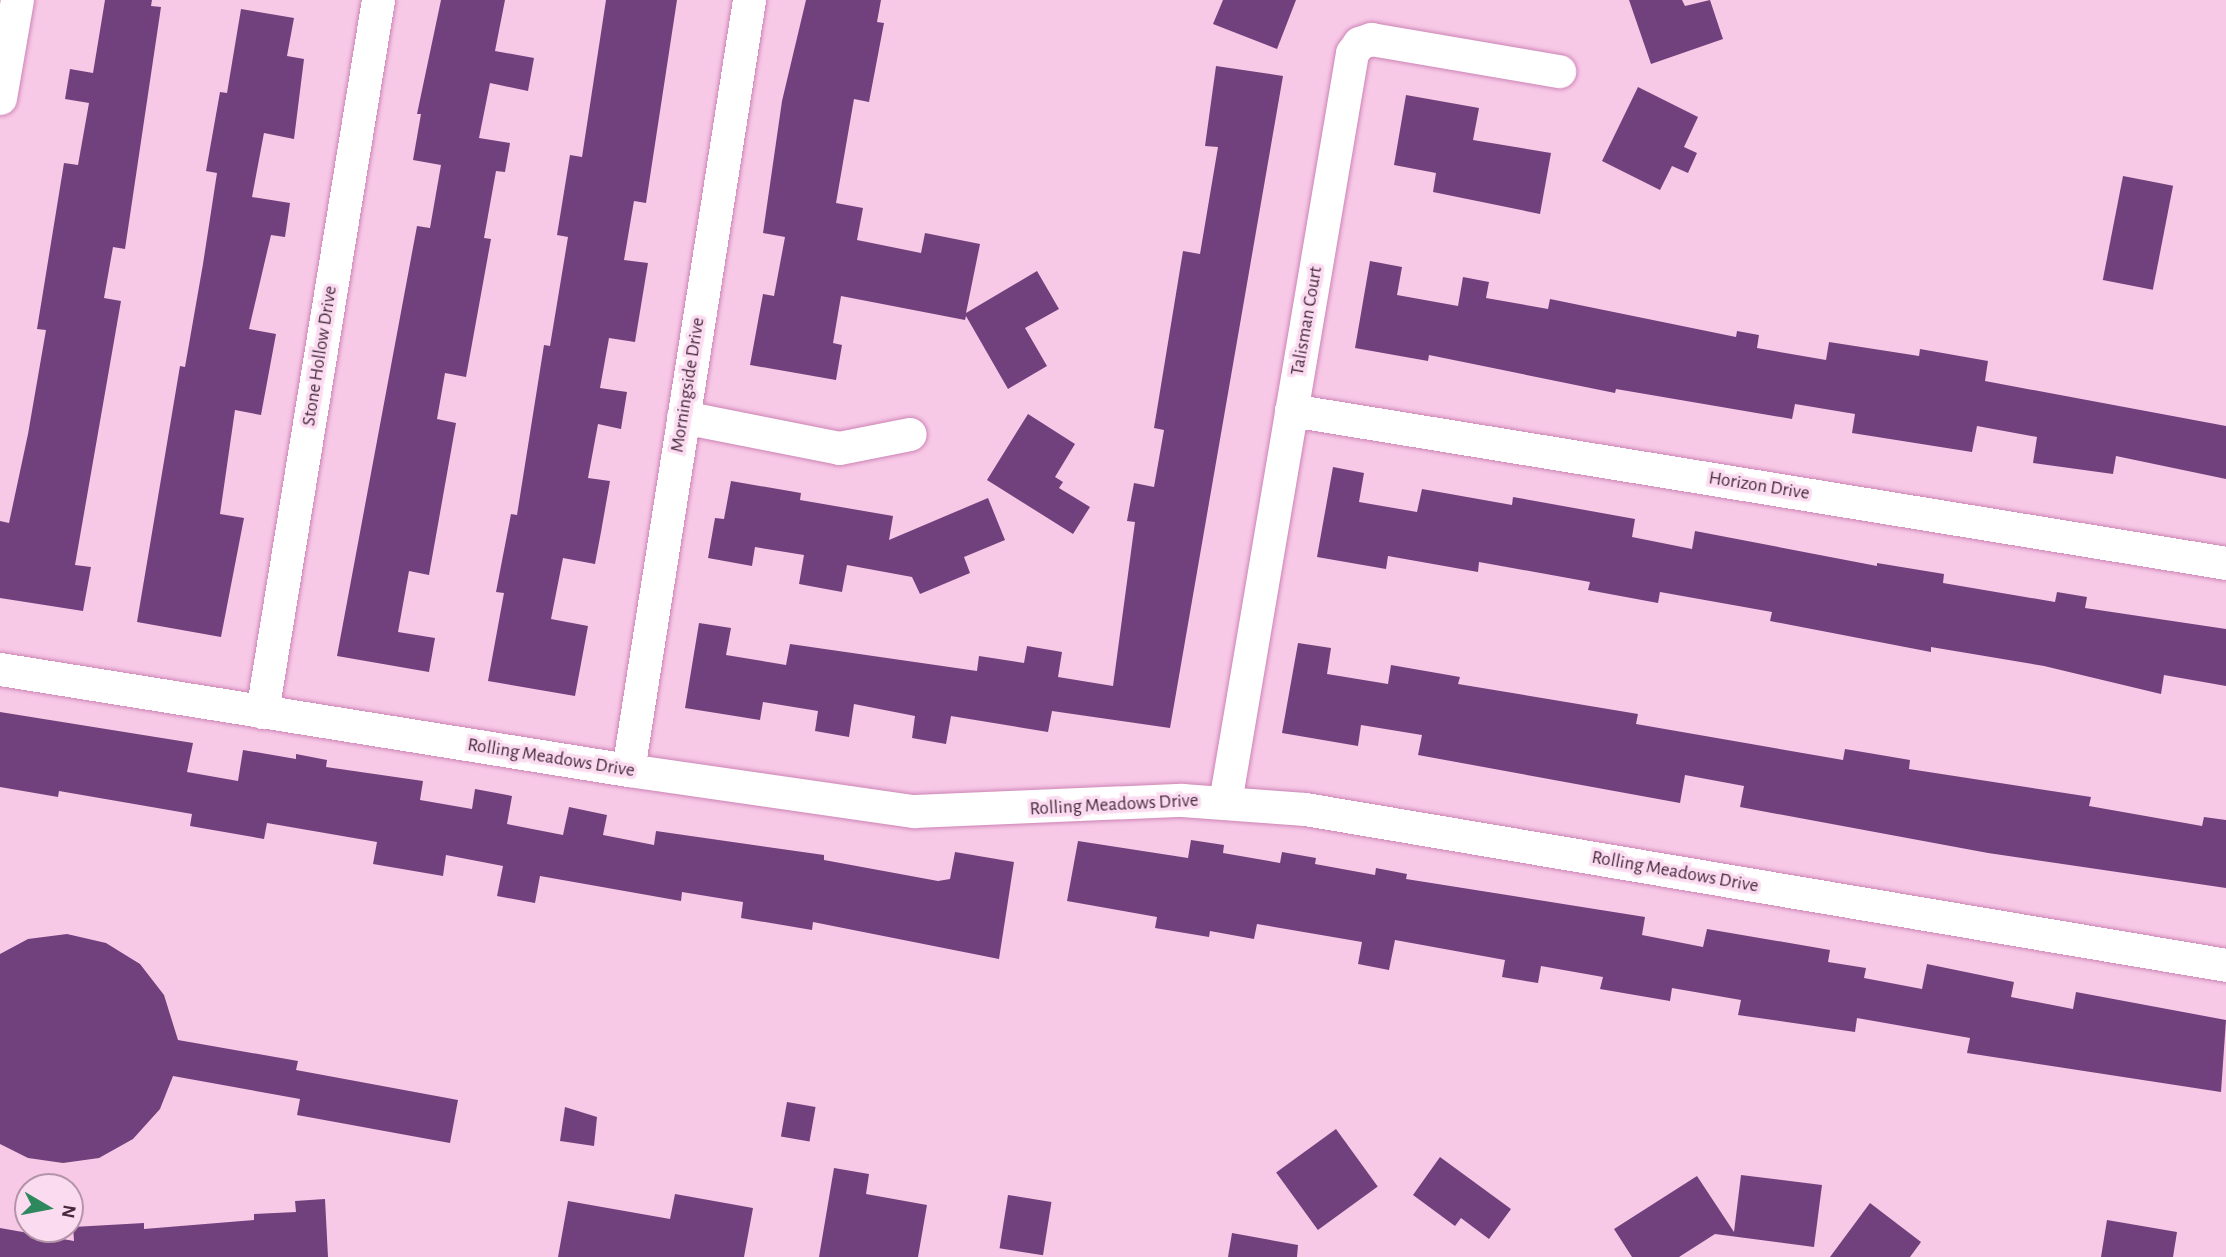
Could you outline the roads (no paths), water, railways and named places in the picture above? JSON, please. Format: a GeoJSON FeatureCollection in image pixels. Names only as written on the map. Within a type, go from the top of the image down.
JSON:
{"type":"FeatureCollection","features":[{"type":"Feature","properties":{"kind":"street"},"geometry":{"type":"LineString","coordinates":[[0,98],[17,0]]}},
{"type":"Feature","properties":{"kind":"street","name":"Stone Hollow Drive"},"geometry":{"type":"LineString","coordinates":[[261,712],[378,0]]}},
{"type":"Feature","properties":{"kind":"street","name":"Morningside Drive"},"geometry":{"type":"LineString","coordinates":[[628,770],[749,0]]}},
{"type":"Feature","properties":{"kind":"street","name":"Talisman Court"},"geometry":{"type":"LineString","coordinates":[[1225,802],[1352,53],[1359,43],[1371,39],[1559,71]]}},
{"type":"Feature","properties":{"kind":"street","name":"Horizon Drive"},"geometry":{"type":"LineString","coordinates":[[1292,410],[2226,563]]}},
{"type":"Feature","properties":{"kind":"street"},"geometry":{"type":"LineString","coordinates":[[683,417],[839,448],[910,434]]}},
{"type":"Feature","properties":{"kind":"street","name":"Rolling Meadows Drive"},"geometry":{"type":"LineString","coordinates":[[0,669],[628,770],[914,811],[1225,802],[1305,809],[2226,965]]}}]}
